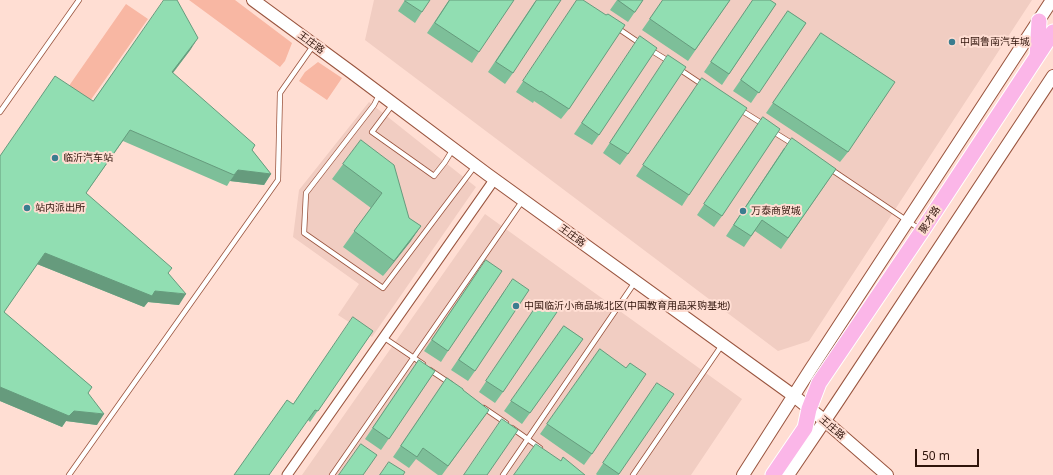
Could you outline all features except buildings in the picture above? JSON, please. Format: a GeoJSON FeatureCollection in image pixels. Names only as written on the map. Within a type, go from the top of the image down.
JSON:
{"type":"FeatureCollection","features":[{"type":"Feature","properties":{"kind":"main road"},"geometry":{"type":"LineString","coordinates":[[1037,57],[1039,21]]}},
{"type":"Feature","properties":{"kind":"main road","name":"聚才路"},"geometry":{"type":"LineString","coordinates":[[774,475],[805,428],[809,409],[819,383],[922,231],[1053,32]]}},
{"type":"Feature","properties":{"kind":"main road","name":"聚才路"},"geometry":{"type":"LineString","coordinates":[[762,475],[797,423],[826,391],[1053,50]]}},
{"type":"Feature","properties":{"kind":"street","name":"王庄路"},"geometry":{"type":"LineString","coordinates":[[254,0],[494,180],[794,396],[887,475]]}},
{"type":"Feature","properties":{"kind":"street"},"geometry":{"type":"LineString","coordinates":[[743,475],[1052,0]]}},
{"type":"Feature","properties":{"kind":"street"},"geometry":{"type":"LineString","coordinates":[[788,475],[1053,76]]}},
{"type":"Feature","properties":{"kind":"street"},"geometry":{"type":"LineString","coordinates":[[287,475],[494,180]]}},
{"type":"Feature","properties":{"kind":"lane"},"geometry":{"type":"LineString","coordinates":[[0,112],[79,0]]}},
{"type":"Feature","properties":{"kind":"lane"},"geometry":{"type":"LineString","coordinates":[[609,22],[708,88]]}},
{"type":"Feature","properties":{"kind":"lane"},"geometry":{"type":"LineString","coordinates":[[69,475],[278,180],[280,93],[314,44]]}},
{"type":"Feature","properties":{"kind":"lane"},"geometry":{"type":"LineString","coordinates":[[380,93],[374,105],[306,193],[304,233],[383,288],[476,166]]}},
{"type":"Feature","properties":{"kind":"lane"},"geometry":{"type":"LineString","coordinates":[[393,104],[372,132],[434,176],[453,149]]}},
{"type":"Feature","properties":{"kind":"lane"},"geometry":{"type":"LineString","coordinates":[[734,105],[800,149]]}},
{"type":"Feature","properties":{"kind":"lane"},"geometry":{"type":"LineString","coordinates":[[826,167],[922,231]]}},
{"type":"Feature","properties":{"kind":"lane"},"geometry":{"type":"LineString","coordinates":[[332,475],[523,200]]}},
{"type":"Feature","properties":{"kind":"lane"},"geometry":{"type":"LineString","coordinates":[[503,475],[636,282]]}},
{"type":"Feature","properties":{"kind":"lane"},"geometry":{"type":"LineString","coordinates":[[383,337],[458,389]]}},
{"type":"Feature","properties":{"kind":"lane"},"geometry":{"type":"LineString","coordinates":[[633,475],[722,345]]}},
{"type":"Feature","properties":{"kind":"lane"},"geometry":{"type":"LineString","coordinates":[[477,403],[547,452]]}},
{"type":"Feature","properties":{"kind":"shaded area"},"geometry":{"type":"Polygon","coordinates":[[[189,0],[235,0],[292,43],[285,61],[280,67],[189,0]]]}},
{"type":"Feature","properties":{"kind":"shaded area","name":"万泰商贸城"},"geometry":{"type":"Polygon","coordinates":[[[374,0],[1032,0],[809,341],[778,351],[365,40],[374,0]]]}},
{"type":"Feature","properties":{"kind":"shaded area"},"geometry":{"type":"Polygon","coordinates":[[[126,4],[148,19],[85,108],[64,93],[126,4]]]}},
{"type":"Feature","properties":{"kind":"shaded area"},"geometry":{"type":"Polygon","coordinates":[[[318,62],[342,78],[327,100],[299,81],[305,72],[318,62]]]}},
{"type":"Feature","properties":{"kind":"shaded area"},"geometry":{"type":"Polygon","coordinates":[[[369,102],[476,187],[372,337],[338,315],[359,284],[293,237],[299,190],[369,102]]]}},
{"type":"Feature","properties":{"kind":"shaded area","name":"中国临沂小商品城北区(中国教育用品采购基地)"},"geometry":{"type":"Polygon","coordinates":[[[485,214],[742,399],[691,475],[302,475],[485,214]]]}},
{"type":"Feature","properties":{"kind":"place","name":"中国鲁南汽车城"},"geometry":{"type":"Point","coordinates":[952,42]}},
{"type":"Feature","properties":{"kind":"place","name":"临沂汽车站"},"geometry":{"type":"Point","coordinates":[55,158]}},
{"type":"Feature","properties":{"kind":"place","name":"站内派出所"},"geometry":{"type":"Point","coordinates":[27,208]}},
{"type":"Feature","properties":{"kind":"place","name":"万泰商贸城"},"geometry":{"type":"Point","coordinates":[743,211]}},
{"type":"Feature","properties":{"kind":"place","name":"中国临沂小商品城北区(中国教育用品采购基地)"},"geometry":{"type":"Point","coordinates":[516,306]}}]}
